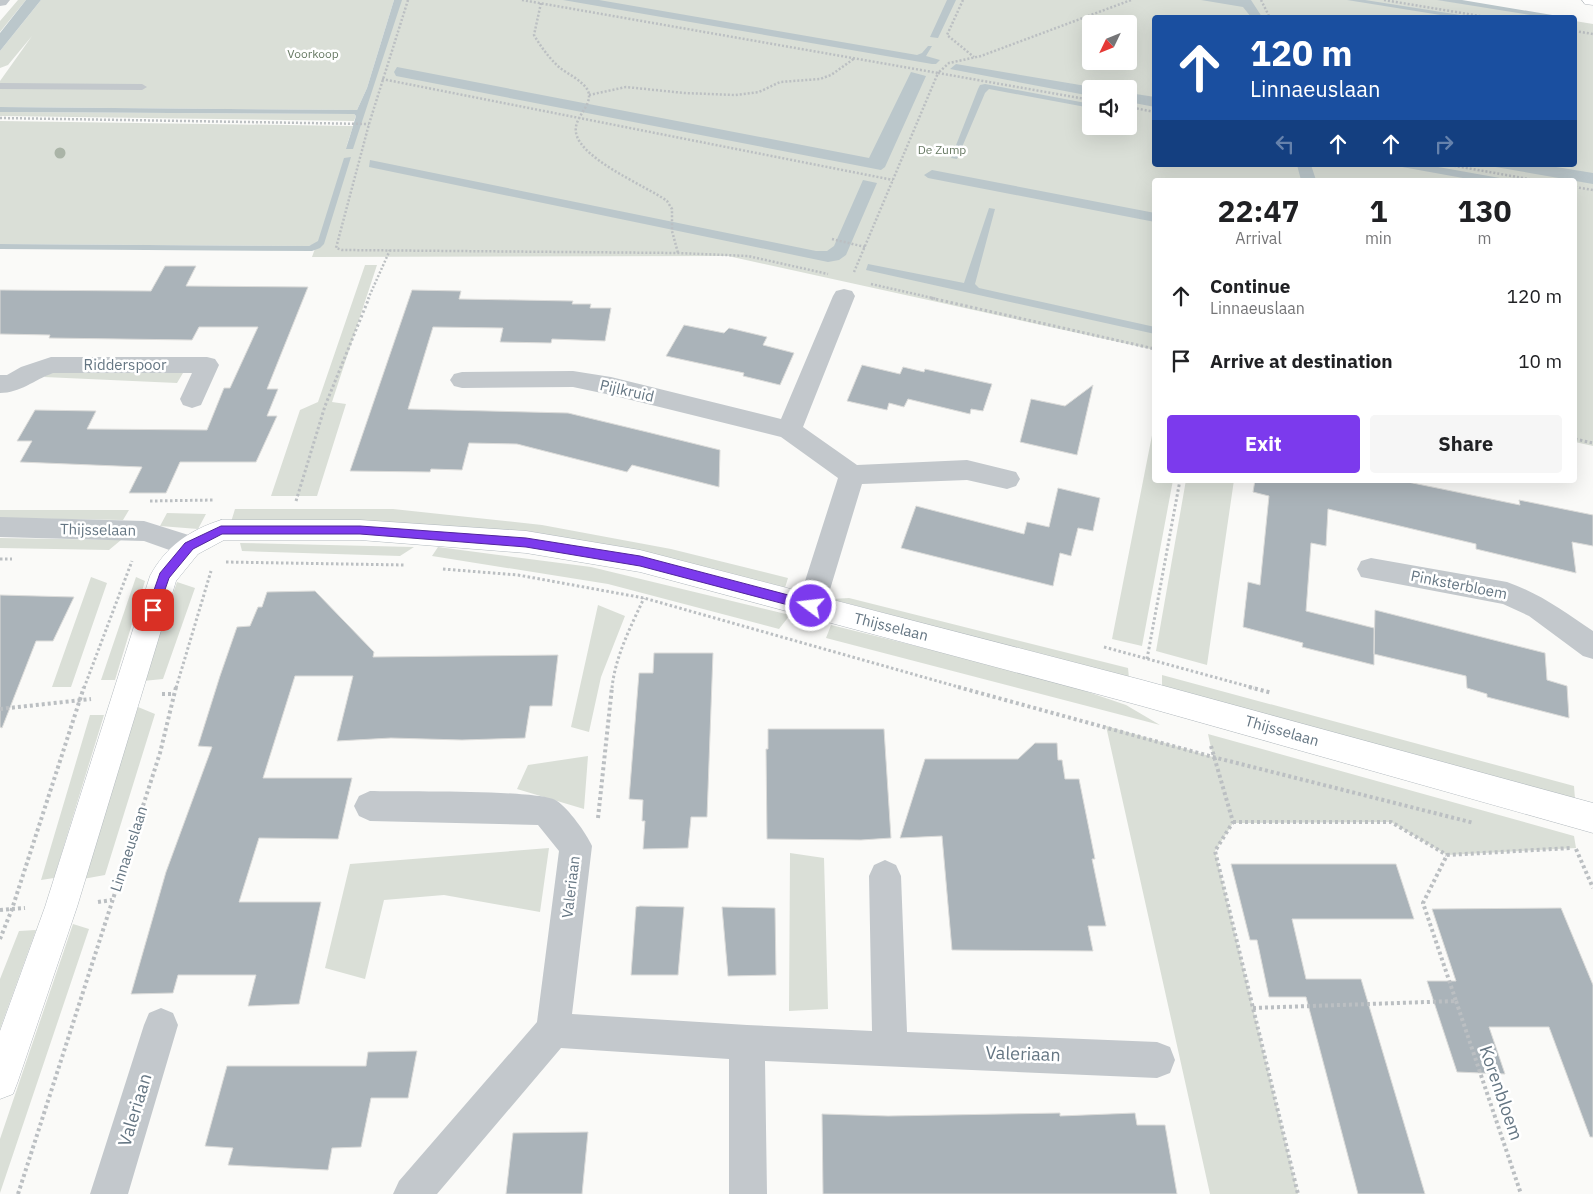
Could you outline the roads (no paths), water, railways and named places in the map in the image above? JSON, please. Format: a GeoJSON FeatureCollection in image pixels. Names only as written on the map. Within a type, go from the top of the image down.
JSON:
{"type":"FeatureCollection","features":[{"type":"Feature","properties":{"kind":"street"},"geometry":{"type":"LineString","coordinates":[[789,430],[848,287]]}},
{"type":"Feature","properties":{"kind":"street","name":"Ridderspoor"},"geometry":{"type":"LineString","coordinates":[[4,390],[29,373],[51,365],[206,365],[192,399]]}},
{"type":"Feature","properties":{"kind":"street","name":"Pijlkruid"},"geometry":{"type":"LineString","coordinates":[[462,380],[573,379],[611,386],[789,430],[852,475]]}},
{"type":"Feature","properties":{"kind":"street"},"geometry":{"type":"LineString","coordinates":[[811,606],[852,475],[967,470],[1006,480]]}},
{"type":"Feature","properties":{"kind":"street","name":"Thijsselaan"},"geometry":{"type":"LineString","coordinates":[[0,527],[144,531],[193,557],[221,530],[360,530],[526,542],[640,561],[1142,693],[1593,818]]}},
{"type":"Feature","properties":{"kind":"street"},"geometry":{"type":"LineString","coordinates":[[0,1081],[61,906],[164,576],[193,557]]}},
{"type":"Feature","properties":{"kind":"street","name":"Pinksterbloem"},"geometry":{"type":"LineString","coordinates":[[1371,568],[1475,585],[1507,593],[1539,608],[1593,647]]}},
{"type":"Feature","properties":{"kind":"street","name":"Valeriaan"},"geometry":{"type":"LineString","coordinates":[[370,806],[546,811],[576,846],[553,1030],[747,1043],[1157,1060]]}},
{"type":"Feature","properties":{"kind":"street"},"geometry":{"type":"LineString","coordinates":[[885,876],[890,1049]]}},
{"type":"Feature","properties":{"kind":"street","name":"Valeriaan"},"geometry":{"type":"LineString","coordinates":[[109,1194],[161,1025]]}},
{"type":"Feature","properties":{"kind":"street"},"geometry":{"type":"LineString","coordinates":[[412,1194],[553,1030]]}},
{"type":"Feature","properties":{"kind":"street"},"geometry":{"type":"LineString","coordinates":[[747,1043],[748,1194]]}},
{"type":"Feature","properties":{"kind":"lane"},"geometry":{"type":"LineString","coordinates":[[0,86],[142,87]]}},
{"type":"Feature","properties":{"kind":"park label","name":"Voorkoop"},"geometry":{"type":"Point","coordinates":[313,54]}},
{"type":"Feature","properties":{"kind":"park label","name":"De Zump"},"geometry":{"type":"Point","coordinates":[942,150]}}]}
